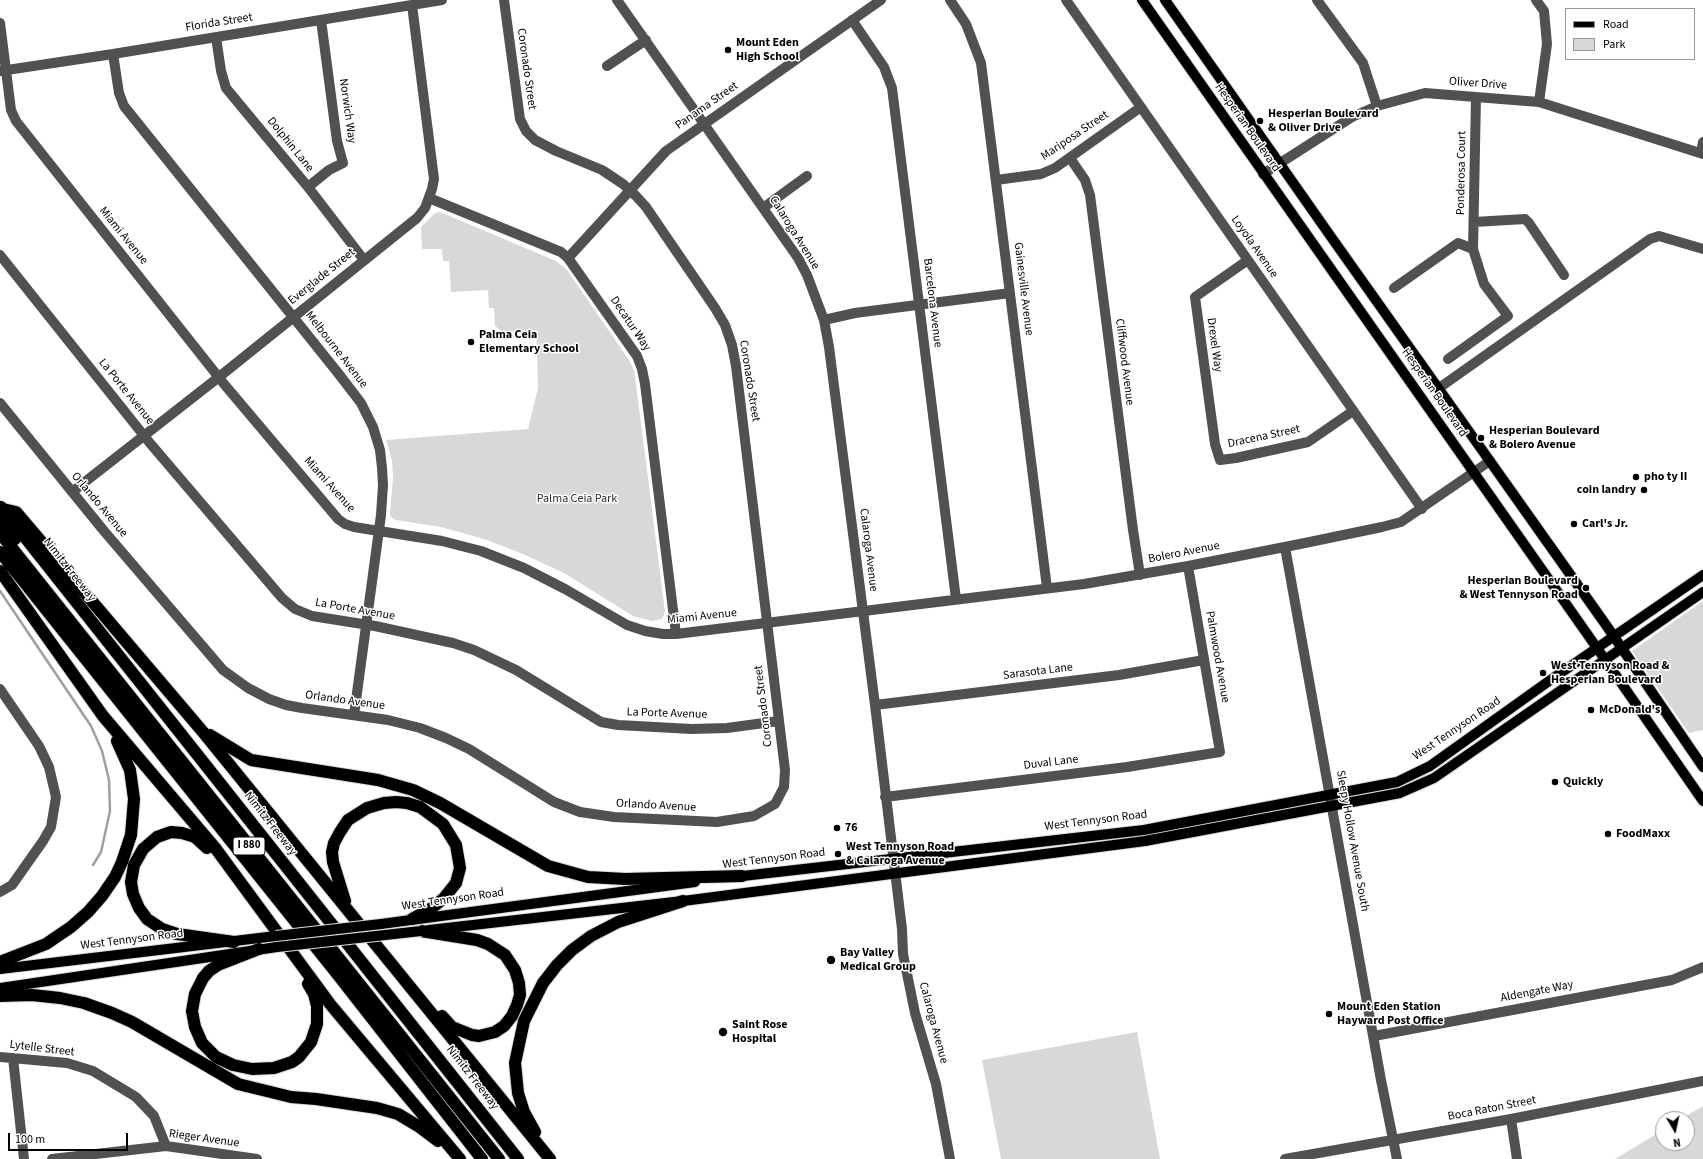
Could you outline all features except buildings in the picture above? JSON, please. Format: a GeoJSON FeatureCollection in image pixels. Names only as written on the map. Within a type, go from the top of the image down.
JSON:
{"type":"FeatureCollection","features":[{"type":"Feature","properties":{"kind":"highway","name":"Nimitz Freeway"},"geometry":{"type":"LineString","coordinates":[[1,512],[38,554],[518,1159]]}},
{"type":"Feature","properties":{"kind":"highway"},"geometry":{"type":"LineString","coordinates":[[1,512],[16,512],[203,732],[550,1159]]}},
{"type":"Feature","properties":{"kind":"highway","name":"I 880"},"geometry":{"type":"LineString","coordinates":[[0,533],[499,1159]]}},
{"type":"Feature","properties":{"kind":"highway","name":"I 880"},"geometry":{"type":"LineString","coordinates":[[0,552],[333,968],[482,1159]]}},
{"type":"Feature","properties":{"kind":"highway"},"geometry":{"type":"LineString","coordinates":[[0,571],[102,716],[122,750],[130,770],[134,790],[131,835],[122,862],[115,877],[102,896],[71,928],[46,944],[0,962]]}},
{"type":"Feature","properties":{"kind":"highway"},"geometry":{"type":"LineString","coordinates":[[102,716],[211,843],[241,881],[314,994],[318,1016],[315,1034],[306,1049],[292,1062],[274,1068],[252,1069],[243,1068],[224,1061],[208,1050],[198,1036],[192,1018],[192,1011],[195,994],[203,978],[209,971],[259,949]]}},
{"type":"Feature","properties":{"kind":"highway"},"geometry":{"type":"LineString","coordinates":[[203,732],[251,760],[378,780],[413,790],[440,802],[548,866],[588,876],[625,879],[742,876]]}},
{"type":"Feature","properties":{"kind":"highway"},"geometry":{"type":"LineString","coordinates":[[347,908],[333,862],[332,852],[340,832],[348,820],[367,808],[384,803],[407,803],[420,807],[444,824],[456,845],[460,868],[456,883],[444,898],[432,908],[412,919]]}},
{"type":"Feature","properties":{"kind":"highway"},"geometry":{"type":"LineString","coordinates":[[234,942],[177,934],[162,929],[147,919],[139,908],[133,894],[131,882],[134,865],[143,849],[160,835],[175,832],[186,833],[195,837],[241,881]]}},
{"type":"Feature","properties":{"kind":"highway"},"geometry":{"type":"LineString","coordinates":[[550,1159],[524,1112],[518,1093],[516,1079],[515,1063],[524,1021],[533,1002],[543,983],[557,965],[591,936],[618,922],[683,901]]}},
{"type":"Feature","properties":{"kind":"highway"},"geometry":{"type":"LineString","coordinates":[[404,980],[452,1027],[472,1035],[479,1036],[495,1032],[504,1026],[512,1016],[517,1005],[520,994],[519,983],[515,970],[505,955],[488,944],[477,940],[421,931]]}},
{"type":"Feature","properties":{"kind":"highway"},"geometry":{"type":"LineString","coordinates":[[282,946],[457,1156]]}},
{"type":"Feature","properties":{"kind":"highway"},"geometry":{"type":"LineString","coordinates":[[0,996],[32,995],[60,998],[84,1003],[132,1022],[238,1084],[291,1097],[378,1108],[398,1114],[418,1126],[457,1156]]}},
{"type":"Feature","properties":{"kind":"main road","name":"Hesperian Boulevard"},"geometry":{"type":"LineString","coordinates":[[1142,0],[1703,801]]}},
{"type":"Feature","properties":{"kind":"main road","name":"Hesperian Boulevard"},"geometry":{"type":"LineString","coordinates":[[1165,0],[1614,637],[1703,767]]}},
{"type":"Feature","properties":{"kind":"main road","name":"West Tennyson Road"},"geometry":{"type":"LineString","coordinates":[[0,969],[381,924],[742,876],[1144,830],[1397,782],[1430,766],[1703,575]]}},
{"type":"Feature","properties":{"kind":"main road"},"geometry":{"type":"LineString","coordinates":[[0,988],[282,946],[683,901],[1145,841],[1400,793],[1434,778],[1703,592]]}},
{"type":"Feature","properties":{"kind":"street","name":"Florida Street"},"geometry":{"type":"LineString","coordinates":[[3,70],[113,54],[442,0]]}},
{"type":"Feature","properties":{"kind":"street","name":"Coronado Street"},"geometry":{"type":"LineString","coordinates":[[504,0],[520,119],[526,131],[535,140],[556,151],[602,170],[623,184],[629,190],[646,208],[715,308],[725,326],[732,345],[736,366],[785,770],[784,787]]}},
{"type":"Feature","properties":{"kind":"street","name":"Calaroga Avenue"},"geometry":{"type":"LineString","coordinates":[[617,0],[763,208],[807,275],[824,320],[829,347],[875,705],[902,929],[903,954],[915,1013],[936,1084],[950,1159]]}},
{"type":"Feature","properties":{"kind":"street","name":"Panama Street"},"geometry":{"type":"LineString","coordinates":[[568,258],[666,150],[881,0]]}},
{"type":"Feature","properties":{"kind":"street","name":"Gainesville Avenue"},"geometry":{"type":"LineString","coordinates":[[950,0],[966,24],[978,55],[996,180],[1047,588]]}},
{"type":"Feature","properties":{"kind":"street","name":"Loyola Avenue"},"geometry":{"type":"LineString","coordinates":[[1066,0],[1422,509]]}},
{"type":"Feature","properties":{"kind":"street"},"geometry":{"type":"LineString","coordinates":[[1317,0],[1363,63],[1377,106]]}},
{"type":"Feature","properties":{"kind":"street"},"geometry":{"type":"LineString","coordinates":[[1536,0],[1544,11],[1547,44],[1539,102]]}},
{"type":"Feature","properties":{"kind":"street","name":"Everglade Street"},"geometry":{"type":"LineString","coordinates":[[72,492],[219,377],[417,218],[425,208],[430,198],[434,179],[412,5]]}},
{"type":"Feature","properties":{"kind":"street","name":"Norwich Way"},"geometry":{"type":"LineString","coordinates":[[308,187],[329,170],[343,163],[337,141],[321,20]]}},
{"type":"Feature","properties":{"kind":"street","name":"Barcelona Avenue"},"geometry":{"type":"LineString","coordinates":[[852,20],[884,67],[892,88],[956,599]]}},
{"type":"Feature","properties":{"kind":"street","name":"Miami Avenue"},"geometry":{"type":"LineString","coordinates":[[0,23],[3,70],[11,110],[16,121],[219,377],[338,519],[345,524],[354,527],[442,541],[481,551],[545,578],[627,626],[645,631],[663,634],[676,634],[862,612]]}},
{"type":"Feature","properties":{"kind":"street","name":"Dolphin Lane"},"geometry":{"type":"LineString","coordinates":[[216,37],[221,71],[226,88],[308,187],[364,260]]}},
{"type":"Feature","properties":{"kind":"street"},"geometry":{"type":"LineString","coordinates":[[607,66],[646,40]]}},
{"type":"Feature","properties":{"kind":"street","name":"Melbourne Avenue"},"geometry":{"type":"LineString","coordinates":[[113,54],[119,93],[124,106],[294,316],[361,403],[373,426],[380,450],[382,485],[378,530],[354,715]]}},
{"type":"Feature","properties":{"kind":"street","name":"Oliver Drive"},"geometry":{"type":"LineString","coordinates":[[1263,174],[1352,116],[1377,106],[1426,93],[1539,102],[1702,154]]}},
{"type":"Feature","properties":{"kind":"street","name":"Ponderosa Court"},"geometry":{"type":"LineString","coordinates":[[1448,359],[1508,316],[1484,284],[1473,248],[1476,97]]}},
{"type":"Feature","properties":{"kind":"street","name":"Mariposa Street"},"geometry":{"type":"LineString","coordinates":[[996,180],[1041,174],[1055,168],[1140,107]]}},
{"type":"Feature","properties":{"kind":"street"},"geometry":{"type":"LineString","coordinates":[[1702,154],[1703,142]]}},
{"type":"Feature","properties":{"kind":"street","name":"Cliffwood Avenue"},"geometry":{"type":"LineString","coordinates":[[1070,158],[1085,180],[1090,195],[1132,530],[1140,575]]}},
{"type":"Feature","properties":{"kind":"street"},"geometry":{"type":"LineString","coordinates":[[763,208],[807,176]]}},
{"type":"Feature","properties":{"kind":"street","name":"Decatur Way"},"geometry":{"type":"LineString","coordinates":[[430,198],[561,252],[568,258],[637,356],[642,369],[676,634]]}},
{"type":"Feature","properties":{"kind":"street"},"geometry":{"type":"LineString","coordinates":[[1474,222],[1525,219],[1530,223],[1564,275]]}},
{"type":"Feature","properties":{"kind":"street"},"geometry":{"type":"LineString","coordinates":[[1439,388],[1650,239],[1659,236],[1703,249]]}},
{"type":"Feature","properties":{"kind":"street"},"geometry":{"type":"LineString","coordinates":[[1394,288],[1458,243],[1473,248]]}},
{"type":"Feature","properties":{"kind":"street","name":"La Porte Avenue"},"geometry":{"type":"LineString","coordinates":[[0,255],[144,435],[282,598],[295,609],[312,616],[366,624],[453,643],[474,650],[516,670],[601,722],[618,725],[692,729],[727,728],[779,721]]}},
{"type":"Feature","properties":{"kind":"street","name":"Drexel Way"},"geometry":{"type":"LineString","coordinates":[[1220,460],[1215,444],[1195,297],[1248,260]]}},
{"type":"Feature","properties":{"kind":"street"},"geometry":{"type":"LineString","coordinates":[[824,320],[855,312],[1010,293]]}},
{"type":"Feature","properties":{"kind":"street","name":"Orlando Avenue"},"geometry":{"type":"LineString","coordinates":[[0,402],[72,492],[223,670],[248,688],[269,699],[286,705],[388,720],[420,728],[469,749],[554,802],[586,813],[614,817],[717,822],[736,820],[754,816],[765,811],[775,804],[784,787]]}},
{"type":"Feature","properties":{"kind":"street","name":"Dracena Street"},"geometry":{"type":"LineString","coordinates":[[1220,460],[1308,442],[1353,411]]}},
{"type":"Feature","properties":{"kind":"street","name":"Bolero Avenue"},"geometry":{"type":"LineString","coordinates":[[862,612],[1140,575],[1382,527],[1401,522],[1490,461]]}},
{"type":"Feature","properties":{"kind":"street","name":"Sleepy Hollow Avenue South"},"geometry":{"type":"LineString","coordinates":[[1285,547],[1397,1159]]}},
{"type":"Feature","properties":{"kind":"street","name":"Palmwood Avenue"},"geometry":{"type":"LineString","coordinates":[[1188,566],[1220,752]]}},
{"type":"Feature","properties":{"kind":"street","name":"Sarasota Lane"},"geometry":{"type":"LineString","coordinates":[[875,705],[1119,675],[1204,660]]}},
{"type":"Feature","properties":{"kind":"street"},"geometry":{"type":"LineString","coordinates":[[0,689],[39,746],[49,767],[56,797],[51,827],[43,841],[12,885],[0,892]]}},
{"type":"Feature","properties":{"kind":"street","name":"Duval Lane"},"geometry":{"type":"LineString","coordinates":[[885,797],[1127,767],[1220,752]]}},
{"type":"Feature","properties":{"kind":"street","name":"Aldengate Way"},"geometry":{"type":"LineString","coordinates":[[1374,1036],[1672,980],[1703,967]]}},
{"type":"Feature","properties":{"kind":"street","name":"Lytelle Street"},"geometry":{"type":"LineString","coordinates":[[0,1057],[67,1063],[92,1071],[136,1097],[154,1116],[166,1146]]}},
{"type":"Feature","properties":{"kind":"street"},"geometry":{"type":"LineString","coordinates":[[13,1058],[24,1159]]}},
{"type":"Feature","properties":{"kind":"street","name":"Boca Raton Street"},"geometry":{"type":"LineString","coordinates":[[1285,1159],[1511,1119],[1703,1081]]}},
{"type":"Feature","properties":{"kind":"street"},"geometry":{"type":"LineString","coordinates":[[1511,1119],[1517,1159]]}},
{"type":"Feature","properties":{"kind":"street","name":"Rieger Avenue"},"geometry":{"type":"LineString","coordinates":[[52,1159],[166,1146],[256,1159]]}},
{"type":"Feature","properties":{"kind":"green space","name":"Palma Ceia Park"},"geometry":{"type":"Polygon","coordinates":[[[440,212],[556,261],[567,270],[629,360],[634,370],[637,392],[665,612],[662,619],[652,621],[633,616],[564,573],[523,554],[484,539],[441,527],[396,520],[391,517],[393,478],[392,460],[386,440],[528,429],[538,388],[536,330],[503,332],[495,326],[494,308],[489,308],[488,290],[451,292],[449,261],[443,261],[442,249],[422,249],[421,227],[435,213],[440,212]]]}},
{"type":"Feature","properties":{"kind":"green space"},"geometry":{"type":"Polygon","coordinates":[[[1703,601],[1703,730],[1689,733],[1632,651],[1703,601]]]}},
{"type":"Feature","properties":{"kind":"green space"},"geometry":{"type":"Polygon","coordinates":[[[1137,1032],[1160,1159],[1001,1159],[982,1060],[1137,1032]]]}},
{"type":"Feature","properties":{"kind":"green space"},"geometry":{"type":"Polygon","coordinates":[[[1703,1106],[1703,1159],[1615,1159],[1655,1135],[1655,1151],[1695,1151],[1695,1111],[1703,1106]]]}},
{"type":"Feature","properties":{"kind":"waterway"},"geometry":{"type":"LineString","coordinates":[[0,591],[91,726],[102,751],[109,780],[110,811],[101,852],[93,865]]}},
{"type":"Feature","properties":{"kind":"place","name":"Mount Eden High School"},"geometry":{"type":"Point","coordinates":[728,50]}},
{"type":"Feature","properties":{"kind":"place","name":"Hesperian Boulevard & Oliver Drive"},"geometry":{"type":"Point","coordinates":[1260,121]}},
{"type":"Feature","properties":{"kind":"place","name":"Palma Ceia Elementary School"},"geometry":{"type":"Point","coordinates":[471,342]}},
{"type":"Feature","properties":{"kind":"place","name":"Hesperian Boulevard & Bolero Avenue"},"geometry":{"type":"Point","coordinates":[1481,438]}},
{"type":"Feature","properties":{"kind":"place","name":"pho ty II"},"geometry":{"type":"Point","coordinates":[1636,477]}},
{"type":"Feature","properties":{"kind":"place","name":"coin landry"},"geometry":{"type":"Point","coordinates":[1644,490]}},
{"type":"Feature","properties":{"kind":"place","name":"Carl's Jr."},"geometry":{"type":"Point","coordinates":[1574,524]}},
{"type":"Feature","properties":{"kind":"place","name":"Hesperian Boulevard & West Tennyson Road"},"geometry":{"type":"Point","coordinates":[1586,588]}},
{"type":"Feature","properties":{"kind":"place","name":"West Tennyson Road & Hesperian Boulevard"},"geometry":{"type":"Point","coordinates":[1543,673]}},
{"type":"Feature","properties":{"kind":"place","name":"McDonald's"},"geometry":{"type":"Point","coordinates":[1591,710]}},
{"type":"Feature","properties":{"kind":"place","name":"Quickly"},"geometry":{"type":"Point","coordinates":[1555,782]}},
{"type":"Feature","properties":{"kind":"place","name":"76"},"geometry":{"type":"Point","coordinates":[837,828]}},
{"type":"Feature","properties":{"kind":"place","name":"FoodMaxx"},"geometry":{"type":"Point","coordinates":[1608,834]}},
{"type":"Feature","properties":{"kind":"place","name":"West Tennyson Road & Calaroga Avenue"},"geometry":{"type":"Point","coordinates":[838,854]}},
{"type":"Feature","properties":{"kind":"place","name":"Bay Valley Medical Group"},"geometry":{"type":"Point","coordinates":[831,960]}},
{"type":"Feature","properties":{"kind":"place","name":"Mount Eden Station Hayward Post Office"},"geometry":{"type":"Point","coordinates":[1329,1014]}},
{"type":"Feature","properties":{"kind":"place","name":"Saint Rose Hospital"},"geometry":{"type":"Point","coordinates":[723,1032]}}]}
